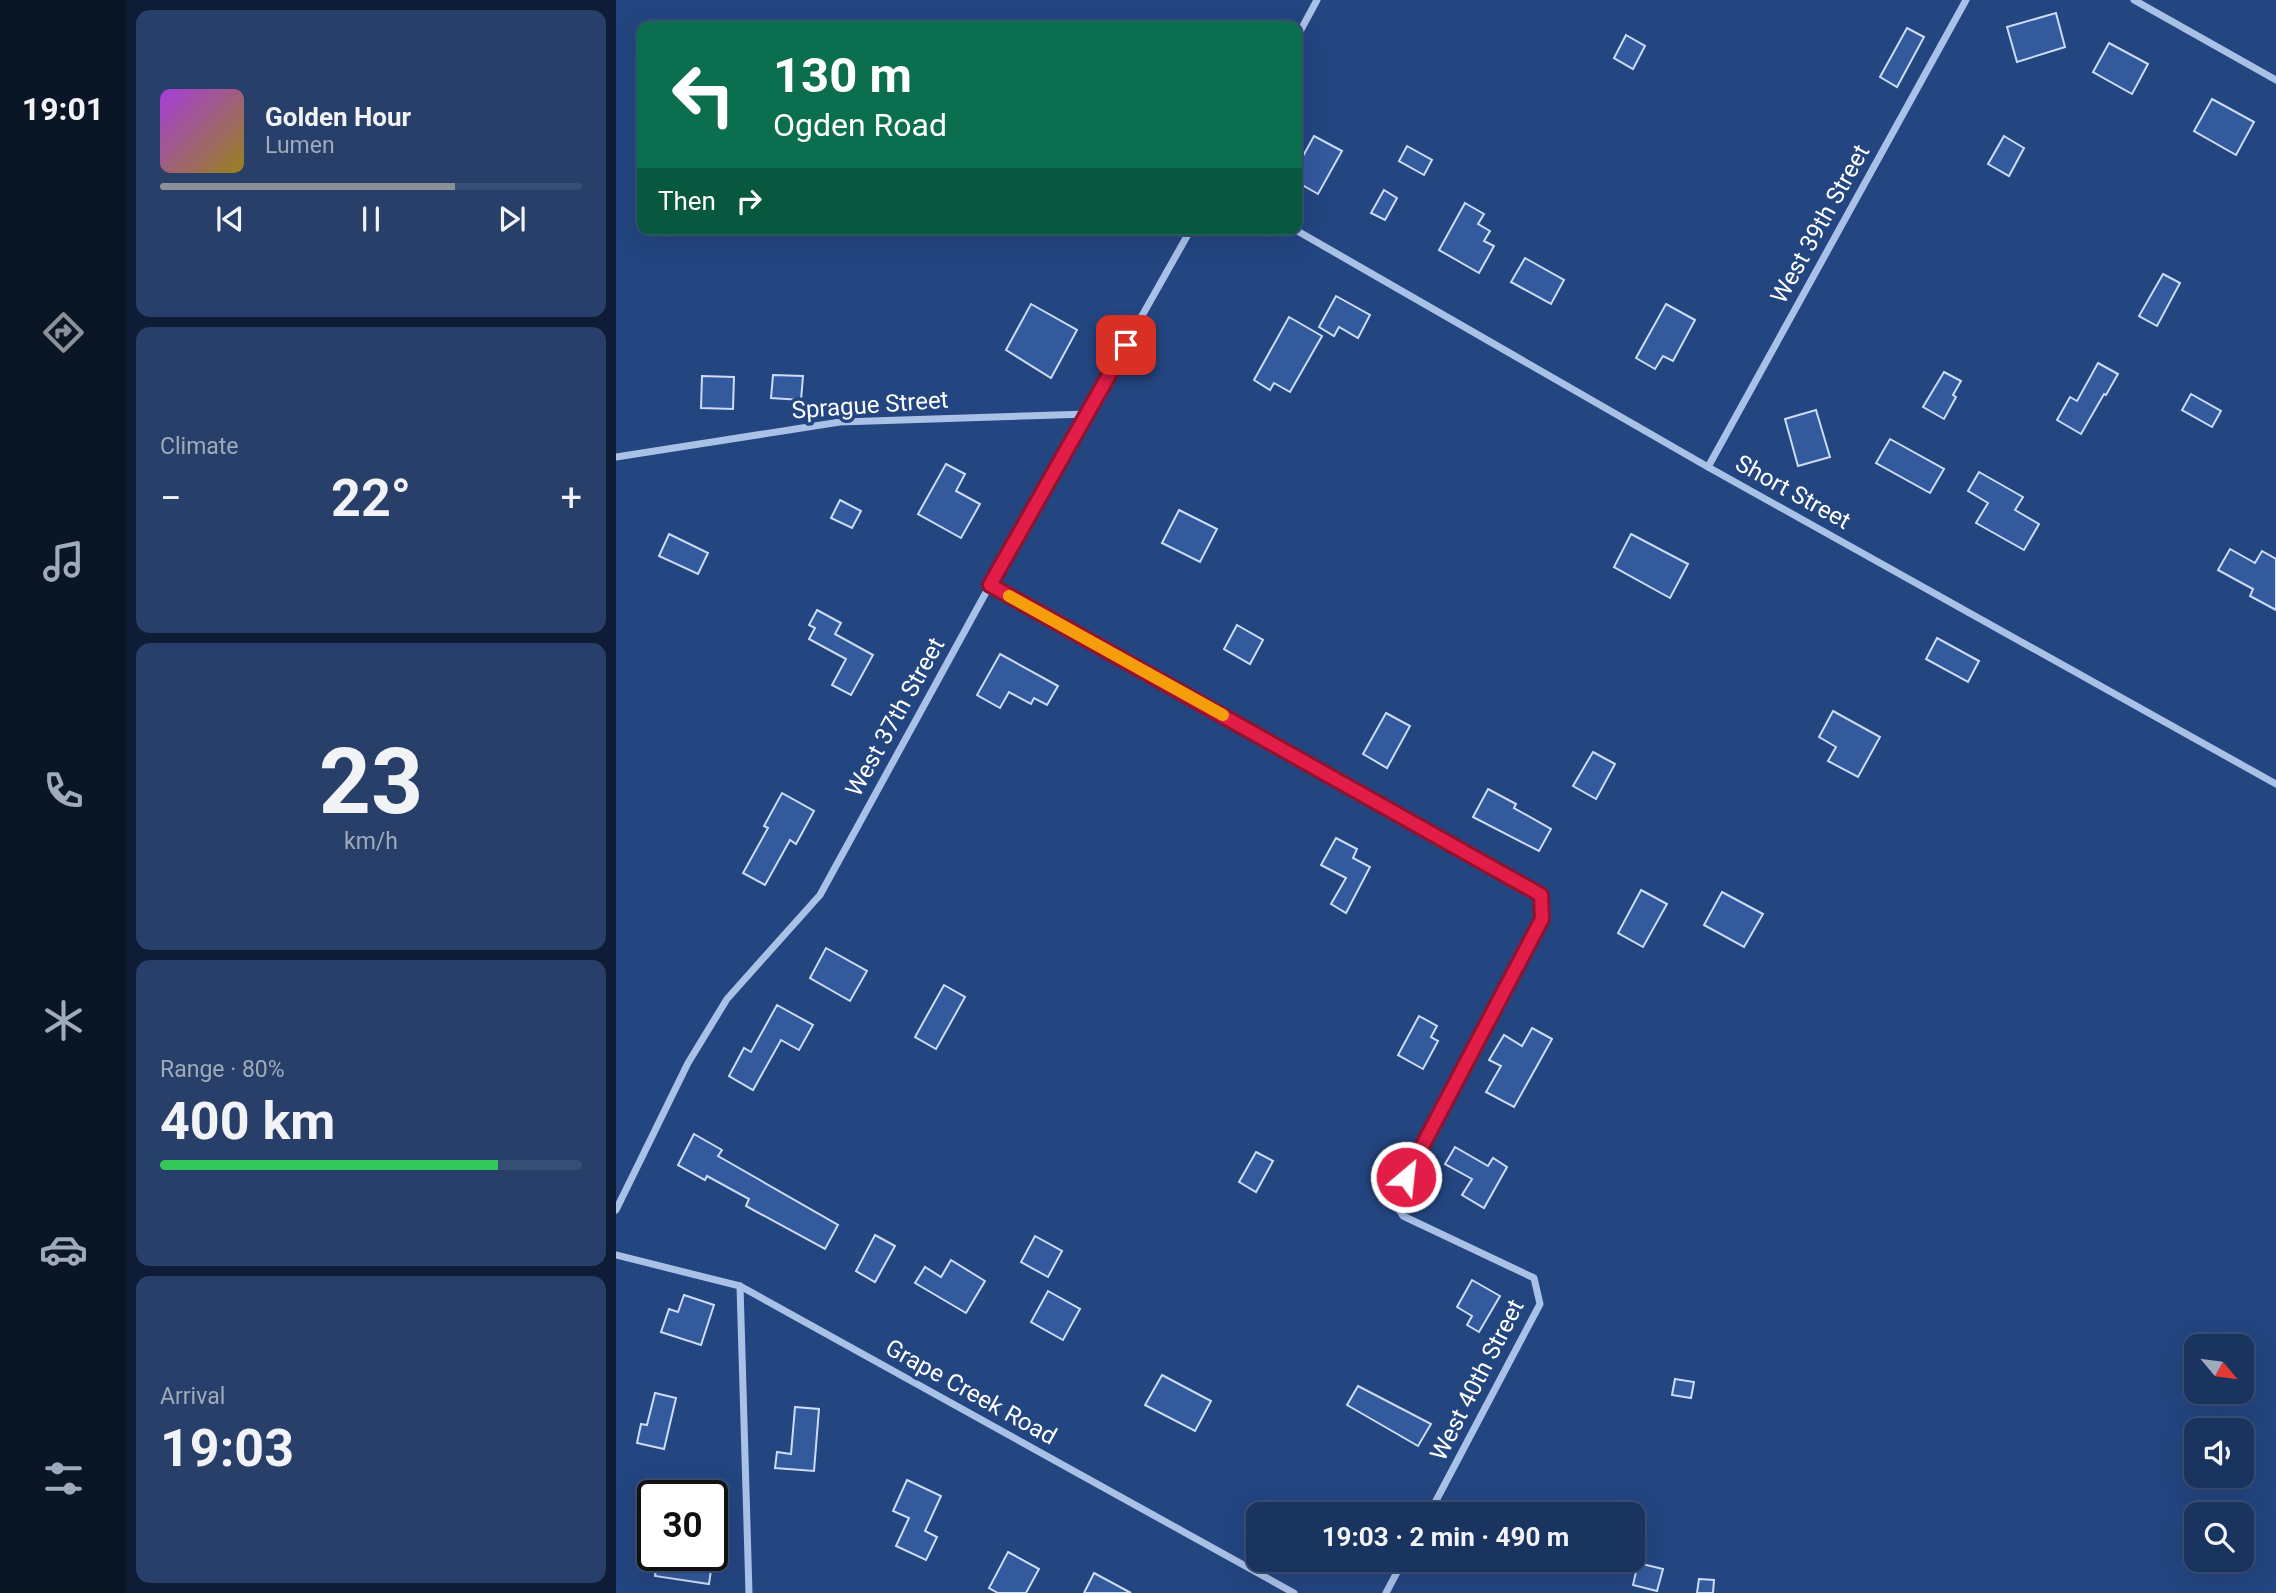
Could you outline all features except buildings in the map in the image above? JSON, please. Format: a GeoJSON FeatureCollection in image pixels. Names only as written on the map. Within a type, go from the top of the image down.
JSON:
{"type":"FeatureCollection","features":[{"type":"Feature","properties":{"kind":"street"},"geometry":{"type":"LineString","coordinates":[[1302,28],[1317,0]]}},
{"type":"Feature","properties":{"kind":"street","name":"West 39th Street"},"geometry":{"type":"LineString","coordinates":[[1708,467],[1966,0]]}},
{"type":"Feature","properties":{"kind":"street"},"geometry":{"type":"LineString","coordinates":[[2134,0],[2276,80]]}},
{"type":"Feature","properties":{"kind":"street","name":"Short Street"},"geometry":{"type":"LineString","coordinates":[[1302,234],[1708,467],[2276,784]]}},
{"type":"Feature","properties":{"kind":"street","name":"West 37th Street"},"geometry":{"type":"LineString","coordinates":[[616,1210],[688,1063],[727,999],[820,895],[990,585],[1188,235]]}},
{"type":"Feature","properties":{"kind":"street","name":"Sprague Street"},"geometry":{"type":"LineString","coordinates":[[616,457],[840,422],[1087,414]]}},
{"type":"Feature","properties":{"kind":"street","name":"West 40th Street"},"geometry":{"type":"LineString","coordinates":[[990,585],[1541,895],[1542,919],[1393,1200],[1403,1216],[1534,1278],[1541,1304],[1435,1502]]}},
{"type":"Feature","properties":{"kind":"street","name":"Grape Creek Road"},"geometry":{"type":"LineString","coordinates":[[616,1255],[740,1286],[1294,1593]]}},
{"type":"Feature","properties":{"kind":"street"},"geometry":{"type":"LineString","coordinates":[[740,1286],[749,1593]]}},
{"type":"Feature","properties":{"kind":"street"},"geometry":{"type":"LineString","coordinates":[[1387,1593],[1398,1572]]}},
{"type":"Feature","properties":{"kind":"slow traffic"},"geometry":{"type":"LineString","coordinates":[[1009,596],[1223,715]]}},
{"type":"Feature","properties":{"kind":"route"},"geometry":{"type":"LineString","coordinates":[[1126,345],[990,585],[1541,895],[1542,919],[1406,1177]]}}]}
